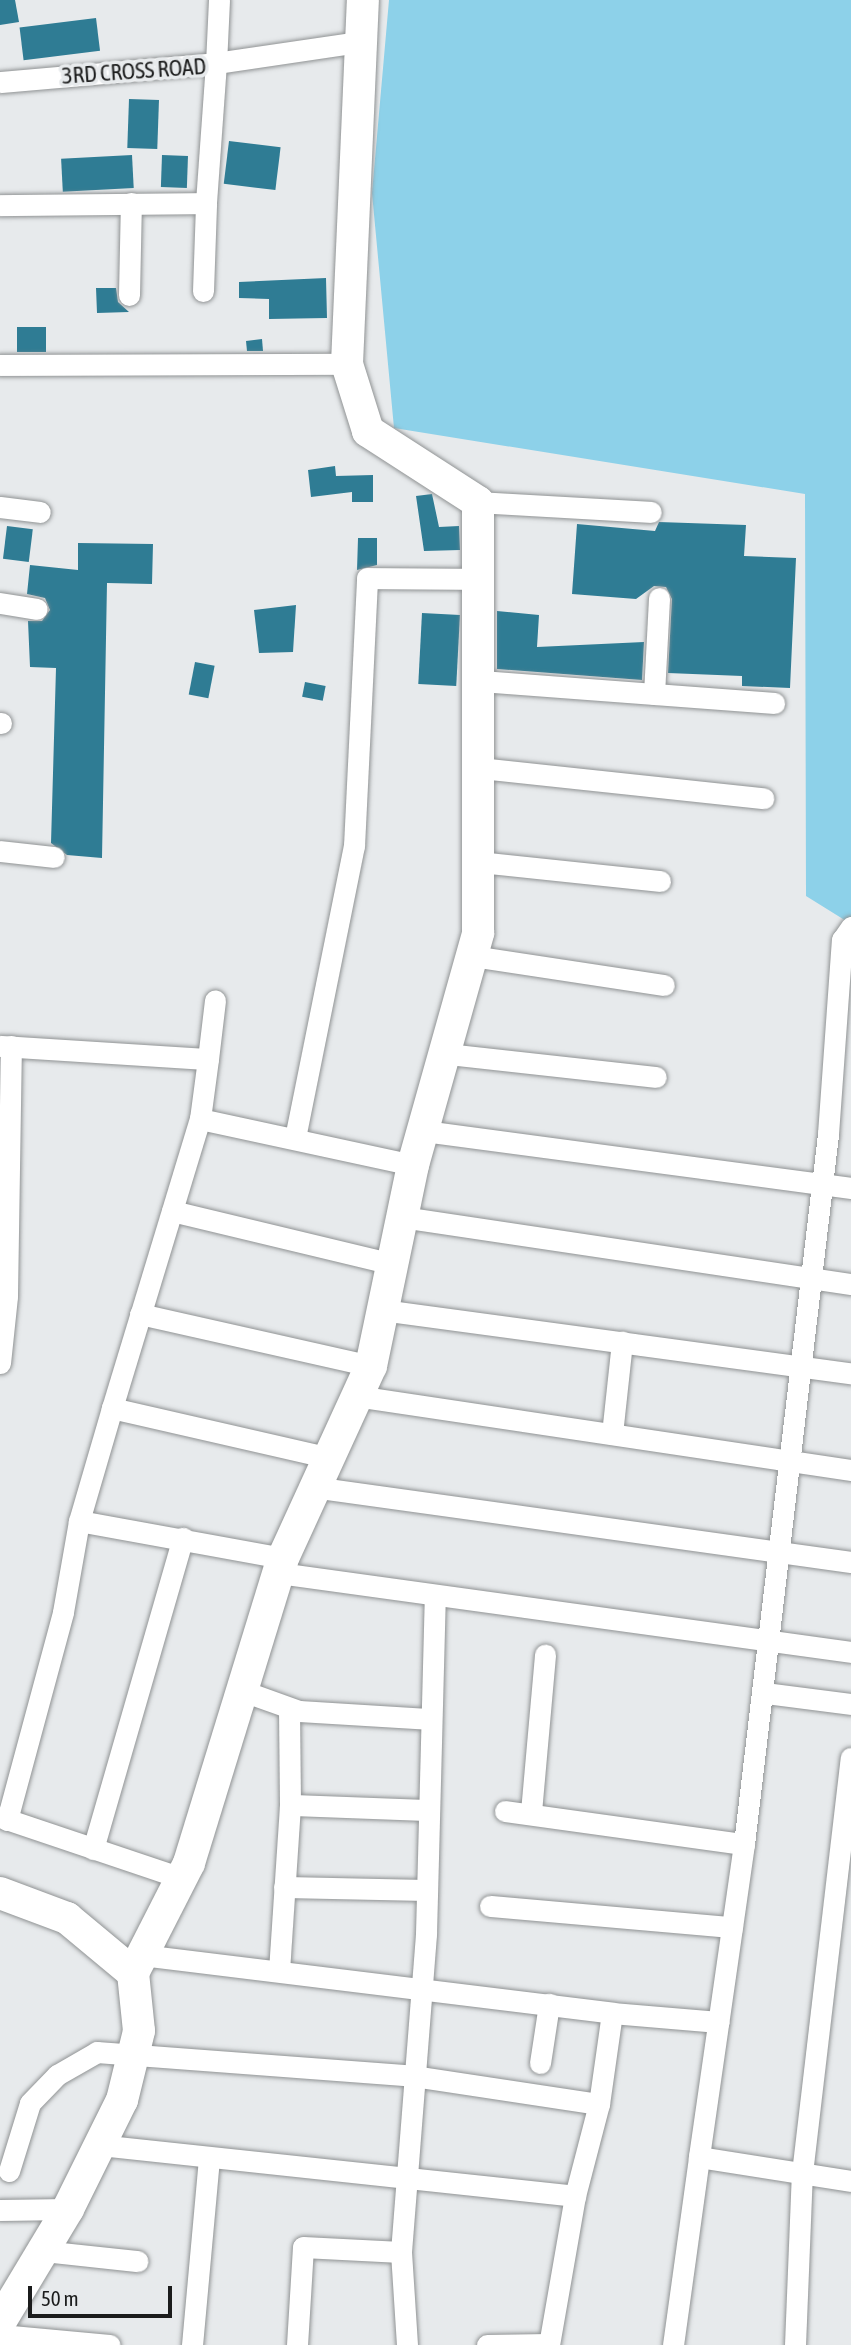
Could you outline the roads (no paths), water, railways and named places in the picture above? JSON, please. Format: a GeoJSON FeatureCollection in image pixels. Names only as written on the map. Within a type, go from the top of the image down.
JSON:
{"type":"FeatureCollection","features":[{"type":"Feature","properties":{"kind":"street"},"geometry":{"type":"LineString","coordinates":[[219,0],[216,63],[359,42]]}},
{"type":"Feature","properties":{"kind":"street"},"geometry":{"type":"LineString","coordinates":[[363,0],[359,42],[347,364],[368,431],[478,502],[651,512]]}},
{"type":"Feature","properties":{"kind":"street","name":"3RD CROSS ROAD"},"geometry":{"type":"LineString","coordinates":[[0,82],[216,63],[203,291]]}},
{"type":"Feature","properties":{"kind":"street"},"geometry":{"type":"LineString","coordinates":[[129,295],[131,203]]}},
{"type":"Feature","properties":{"kind":"street"},"geometry":{"type":"LineString","coordinates":[[0,205],[206,203]]}},
{"type":"Feature","properties":{"kind":"street"},"geometry":{"type":"LineString","coordinates":[[0,365],[347,364]]}},
{"type":"Feature","properties":{"kind":"street"},"geometry":{"type":"LineString","coordinates":[[0,2322],[68,2209],[122,2099],[139,2031],[137,1964],[181,1878],[243,1691],[281,1565],[326,1457],[371,1366],[414,1165],[448,1054],[472,956],[479,862],[481,579],[478,502]]}},
{"type":"Feature","properties":{"kind":"street"},"geometry":{"type":"LineString","coordinates":[[0,507],[40,513]]}},
{"type":"Feature","properties":{"kind":"street"},"geometry":{"type":"LineString","coordinates":[[295,1138],[354,846],[368,578],[481,579]]}},
{"type":"Feature","properties":{"kind":"street"},"geometry":{"type":"LineString","coordinates":[[654,694],[659,598]]}},
{"type":"Feature","properties":{"kind":"street"},"geometry":{"type":"LineString","coordinates":[[0,603],[37,609]]}},
{"type":"Feature","properties":{"kind":"street"},"geometry":{"type":"LineString","coordinates":[[481,681],[774,703]]}},
{"type":"Feature","properties":{"kind":"street"},"geometry":{"type":"LineString","coordinates":[[480,768],[763,798]]}},
{"type":"Feature","properties":{"kind":"street"},"geometry":{"type":"LineString","coordinates":[[0,851],[54,857]]}},
{"type":"Feature","properties":{"kind":"street"},"geometry":{"type":"LineString","coordinates":[[479,862],[660,881]]}},
{"type":"Feature","properties":{"kind":"street"},"geometry":{"type":"LineString","coordinates":[[673,2345],[674,2305],[699,2157],[773,1642],[810,1279],[822,1184],[841,1086],[842,940],[851,927]]}},
{"type":"Feature","properties":{"kind":"street"},"geometry":{"type":"LineString","coordinates":[[472,956],[664,985]]}},
{"type":"Feature","properties":{"kind":"street"},"geometry":{"type":"LineString","coordinates":[[181,1878],[4,1819],[63,1612],[79,1521],[200,1119],[215,1000]]}},
{"type":"Feature","properties":{"kind":"street"},"geometry":{"type":"LineString","coordinates":[[0,1363],[7,1296],[6,1046],[208,1059]]}},
{"type":"Feature","properties":{"kind":"street"},"geometry":{"type":"LineString","coordinates":[[448,1054],[656,1077]]}},
{"type":"Feature","properties":{"kind":"street"},"geometry":{"type":"LineString","coordinates":[[200,1119],[414,1165]]}},
{"type":"Feature","properties":{"kind":"street"},"geometry":{"type":"LineString","coordinates":[[424,1130],[851,1188]]}},
{"type":"Feature","properties":{"kind":"street"},"geometry":{"type":"LineString","coordinates":[[172,1211],[392,1264]]}},
{"type":"Feature","properties":{"kind":"street"},"geometry":{"type":"LineString","coordinates":[[402,1217],[851,1284]]}},
{"type":"Feature","properties":{"kind":"street"},"geometry":{"type":"LineString","coordinates":[[382,1310],[851,1373]]}},
{"type":"Feature","properties":{"kind":"street"},"geometry":{"type":"LineString","coordinates":[[140,1314],[371,1366]]}},
{"type":"Feature","properties":{"kind":"street"},"geometry":{"type":"LineString","coordinates":[[612,1434],[622,1342]]}},
{"type":"Feature","properties":{"kind":"street"},"geometry":{"type":"LineString","coordinates":[[356,1396],[851,1469]]}},
{"type":"Feature","properties":{"kind":"street"},"geometry":{"type":"LineString","coordinates":[[112,1408],[326,1457]]}},
{"type":"Feature","properties":{"kind":"street"},"geometry":{"type":"LineString","coordinates":[[313,1487],[851,1562]]}},
{"type":"Feature","properties":{"kind":"street"},"geometry":{"type":"LineString","coordinates":[[79,1521],[183,1538],[281,1565],[435,1595],[851,1652]]}},
{"type":"Feature","properties":{"kind":"street"},"geometry":{"type":"LineString","coordinates":[[93,1849],[183,1538]]}},
{"type":"Feature","properties":{"kind":"street"},"geometry":{"type":"LineString","coordinates":[[407,2345],[401,2252],[403,2182],[427,1890],[428,1719],[435,1595]]}},
{"type":"Feature","properties":{"kind":"street"},"geometry":{"type":"LineString","coordinates":[[531,1812],[545,1655]]}},
{"type":"Feature","properties":{"kind":"street"},"geometry":{"type":"LineString","coordinates":[[243,1691],[289,1709],[428,1719]]}},
{"type":"Feature","properties":{"kind":"street"},"geometry":{"type":"LineString","coordinates":[[765,1693],[851,1704]]}},
{"type":"Feature","properties":{"kind":"street"},"geometry":{"type":"LineString","coordinates":[[279,1970],[290,1805],[289,1709]]}},
{"type":"Feature","properties":{"kind":"street"},"geometry":{"type":"LineString","coordinates":[[795,2345],[802,2173],[851,1758]]}},
{"type":"Feature","properties":{"kind":"street"},"geometry":{"type":"LineString","coordinates":[[290,1805],[429,1810]]}},
{"type":"Feature","properties":{"kind":"street"},"geometry":{"type":"LineString","coordinates":[[505,1811],[531,1812],[744,1844]]}},
{"type":"Feature","properties":{"kind":"street"},"geometry":{"type":"LineString","coordinates":[[284,1887],[427,1890]]}},
{"type":"Feature","properties":{"kind":"street"},"geometry":{"type":"LineString","coordinates":[[0,1893],[67,1918],[137,1964],[279,1970],[421,1986],[612,2013],[719,2022]]}},
{"type":"Feature","properties":{"kind":"street"},"geometry":{"type":"LineString","coordinates":[[490,1906],[732,1927]]}},
{"type":"Feature","properties":{"kind":"street"},"geometry":{"type":"LineString","coordinates":[[540,2063],[549,2004]]}},
{"type":"Feature","properties":{"kind":"street"},"geometry":{"type":"LineString","coordinates":[[487,2345],[549,2344],[575,2196],[600,2104],[612,2013]]}},
{"type":"Feature","properties":{"kind":"street"},"geometry":{"type":"LineString","coordinates":[[9,2171],[30,2103],[57,2075],[97,2052],[134,2052],[413,2076],[600,2104]]}},
{"type":"Feature","properties":{"kind":"street"},"geometry":{"type":"LineString","coordinates":[[100,2145],[403,2182],[575,2196]]}},
{"type":"Feature","properties":{"kind":"street"},"geometry":{"type":"LineString","coordinates":[[699,2157],[851,2180]]}},
{"type":"Feature","properties":{"kind":"street"},"geometry":{"type":"LineString","coordinates":[[192,2345],[209,2158]]}},
{"type":"Feature","properties":{"kind":"street"},"geometry":{"type":"LineString","coordinates":[[0,2210],[68,2209]]}},
{"type":"Feature","properties":{"kind":"street"},"geometry":{"type":"LineString","coordinates":[[297,2345],[303,2248],[401,2252]]}},
{"type":"Feature","properties":{"kind":"street"},"geometry":{"type":"LineString","coordinates":[[43,2251],[137,2262]]}},
{"type":"Feature","properties":{"kind":"street"},"geometry":{"type":"LineString","coordinates":[[0,2335],[110,2345]]}}]}
